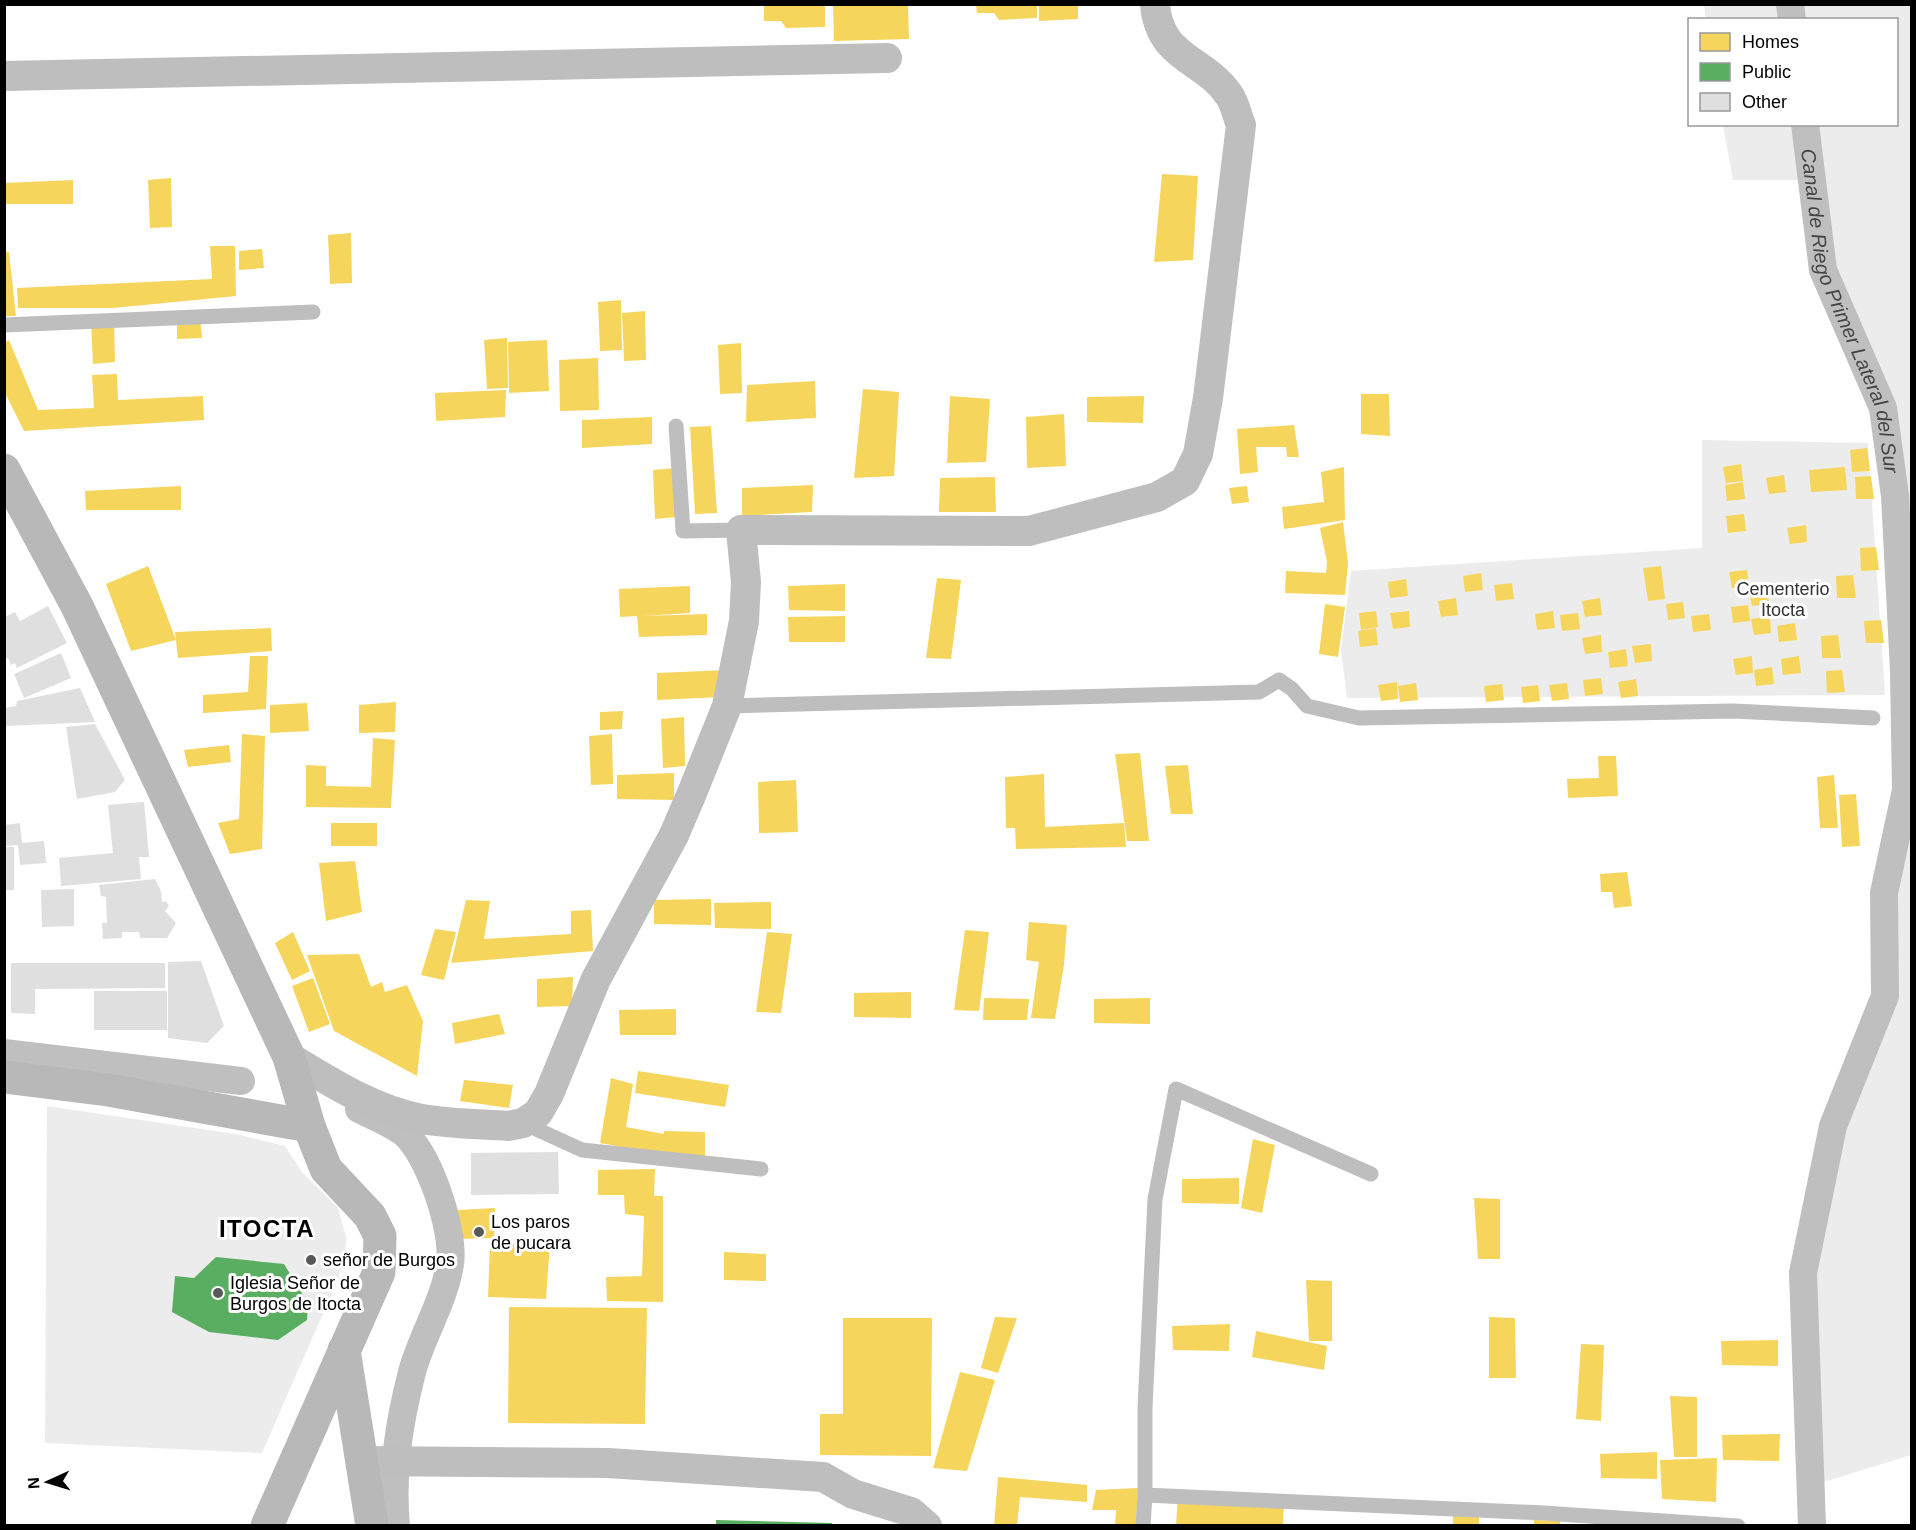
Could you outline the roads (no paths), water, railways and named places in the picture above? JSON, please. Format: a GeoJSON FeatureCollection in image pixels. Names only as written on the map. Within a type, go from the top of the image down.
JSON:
{"type":"FeatureCollection","features":[{"type":"Feature","properties":{"kind":"main road"},"geometry":{"type":"LineString","coordinates":[[4,470],[77,606],[289,1057],[309,1126],[326,1169],[370,1216],[380,1236],[379,1272],[267,1526]]}},
{"type":"Feature","properties":{"kind":"main road"},"geometry":{"type":"LineString","coordinates":[[4,1077],[108,1090],[309,1126]]}},
{"type":"Feature","properties":{"kind":"main road"},"geometry":{"type":"LineString","coordinates":[[344,1350],[370,1461],[372,1526]]}},
{"type":"Feature","properties":{"kind":"street"},"geometry":{"type":"LineString","coordinates":[[289,1057],[326,1080],[389,1110],[421,1119],[508,1126],[523,1123],[538,1113],[549,1094],[596,979],[674,835],[727,706],[744,621],[746,582],[741,530],[1029,531],[1157,497],[1185,481],[1198,454],[1208,398],[1241,126],[1229,95],[1206,72],[1168,44],[1156,14],[1155,4]]}},
{"type":"Feature","properties":{"kind":"street"},"geometry":{"type":"LineString","coordinates":[[4,76],[887,58]]}},
{"type":"Feature","properties":{"kind":"street"},"geometry":{"type":"LineString","coordinates":[[370,1461],[608,1463],[823,1478],[853,1494],[911,1512],[927,1526]]}},
{"type":"Feature","properties":{"kind":"lane"},"geometry":{"type":"LineString","coordinates":[[4,325],[313,312]]}},
{"type":"Feature","properties":{"kind":"lane"},"geometry":{"type":"LineString","coordinates":[[676,426],[683,531],[741,530]]}},
{"type":"Feature","properties":{"kind":"lane"},"geometry":{"type":"LineString","coordinates":[[727,706],[1259,692],[1279,680],[1292,689],[1307,706],[1359,718],[1733,711],[1873,718]]}},
{"type":"Feature","properties":{"kind":"lane"},"geometry":{"type":"LineString","coordinates":[[1143,1526],[1145,1408],[1155,1199],[1176,1089],[1371,1174]]}},
{"type":"Feature","properties":{"kind":"lane"},"geometry":{"type":"LineString","coordinates":[[523,1123],[582,1150],[761,1169]]}},
{"type":"Feature","properties":{"kind":"lane"},"geometry":{"type":"LineString","coordinates":[[1145,1495],[1534,1512],[1738,1526]]}},
{"type":"Feature","properties":{"kind":"waterway","name":"Canal de Riego Primer Lateral del Sur"},"geometry":{"type":"LineString","coordinates":[[1790,4],[1792,18]]}},
{"type":"Feature","properties":{"kind":"waterway","name":"Canal de Riego Primer Lateral del Sur"},"geometry":{"type":"LineString","coordinates":[[1805,126],[1823,270],[1883,408],[1895,496],[1904,671],[1906,790],[1884,893],[1885,996],[1833,1126],[1803,1273],[1812,1526]]}},
{"type":"Feature","properties":{"kind":"waterway"},"geometry":{"type":"LineString","coordinates":[[4,1053],[241,1081]]}},
{"type":"Feature","properties":{"kind":"waterway"},"geometry":{"type":"LineString","coordinates":[[359,1109],[399,1129],[413,1143],[431,1175],[438,1194],[450,1250],[447,1278],[416,1358],[403,1410],[395,1467],[396,1526]]}},
{"type":"Feature","properties":{"kind":"place","name":"Los paros de pucara"},"geometry":{"type":"Point","coordinates":[479,1232]}},
{"type":"Feature","properties":{"kind":"place","name":"señor de Burgos"},"geometry":{"type":"Point","coordinates":[311,1260]}},
{"type":"Feature","properties":{"kind":"place","name":"Iglesia Señor de Burgos de Itocta"},"geometry":{"type":"Point","coordinates":[218,1293]}},
{"type":"Feature","properties":{"kind":"district","name":"ITOCTA"},"geometry":{"type":"Point","coordinates":[267,1229]}},
{"type":"Feature","properties":{"kind":"park label","name":"Cementerio Itocta"},"geometry":{"type":"Point","coordinates":[1783,599]}}]}
